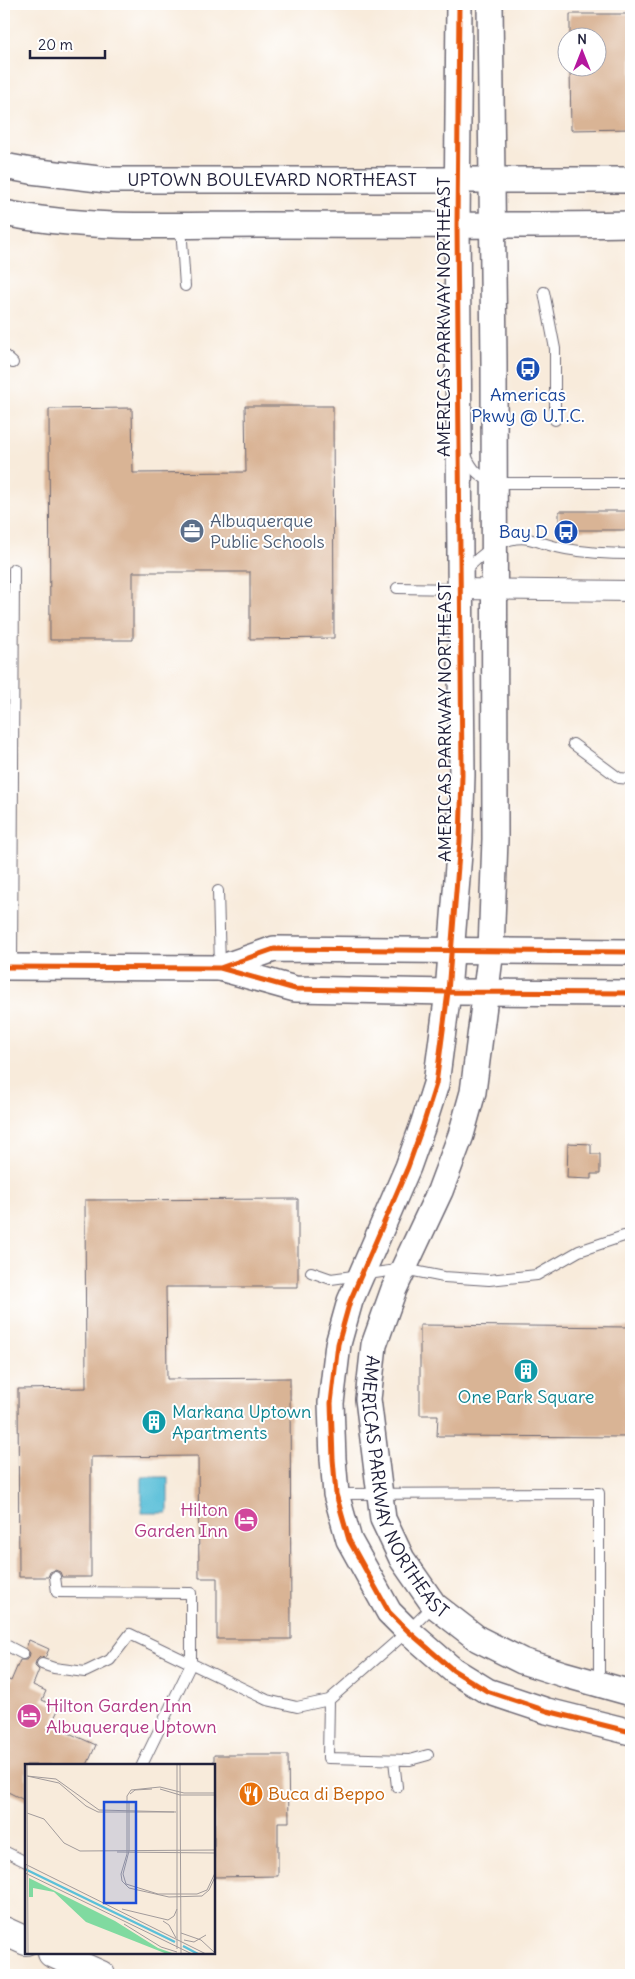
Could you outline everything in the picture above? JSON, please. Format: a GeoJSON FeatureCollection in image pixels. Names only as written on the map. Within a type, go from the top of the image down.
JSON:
{"type":"FeatureCollection","features":[{"type":"Feature","properties":{"kind":"highway"},"geometry":{"type":"LineString","coordinates":[[4,1931],[25,1941]]}},
{"type":"Feature","properties":{"kind":"highway"},"geometry":{"type":"LineString","coordinates":[[54,1954],[100,1975]]}},
{"type":"Feature","properties":{"kind":"street","name":"AMERICAS PARKWAY NORTHEAST"},"geometry":{"type":"LineString","coordinates":[[459,4],[457,226],[461,804],[460,841],[448,992],[436,1084],[405,1173],[350,1301],[338,1344],[331,1403],[336,1494],[349,1540],[389,1612],[453,1670],[487,1691],[547,1711],[631,1732]]}},
{"type":"Feature","properties":{"kind":"street","name":"AMERICAS PARKWAY NORTHEAST"},"geometry":{"type":"LineString","coordinates":[[490,4],[495,546],[495,839],[490,950],[473,1092],[461,1135],[440,1191],[404,1269],[374,1345],[368,1399],[383,1519],[402,1559],[434,1605],[478,1639],[522,1661],[562,1674],[631,1692]]}},
{"type":"Feature","properties":{"kind":"street","name":"UPTOWN BOULEVARD NORTHEAST"},"geometry":{"type":"LineString","coordinates":[[4,166],[107,180],[631,180]]}},
{"type":"Feature","properties":{"kind":"street"},"geometry":{"type":"LineString","coordinates":[[4,213],[25,217],[106,225],[493,226],[631,224]]}},
{"type":"Feature","properties":{"kind":"street"},"geometry":{"type":"LineString","coordinates":[[459,582],[495,589],[631,590]]}},
{"type":"Feature","properties":{"kind":"street"},"geometry":{"type":"LineString","coordinates":[[220,968],[274,949],[631,952]]}},
{"type":"Feature","properties":{"kind":"street"},"geometry":{"type":"LineString","coordinates":[[8,967],[220,968],[295,989],[631,993]]}},
{"type":"Feature","properties":{"kind":"lane"},"geometry":{"type":"LineString","coordinates":[[181,225],[185,286]]}},
{"type":"Feature","properties":{"kind":"lane"},"geometry":{"type":"LineString","coordinates":[[544,292],[555,349],[555,420]]}},
{"type":"Feature","properties":{"kind":"lane"},"geometry":{"type":"LineString","coordinates":[[4,355],[14,363]]}},
{"type":"Feature","properties":{"kind":"lane"},"geometry":{"type":"LineString","coordinates":[[459,438],[470,464],[481,477],[494,483],[631,483]]}},
{"type":"Feature","properties":{"kind":"lane"},"geometry":{"type":"LineString","coordinates":[[396,588],[459,582],[470,566],[495,546],[516,539],[528,539],[566,549],[603,554],[631,554]]}},
{"type":"Feature","properties":{"kind":"lane"},"geometry":{"type":"LineString","coordinates":[[8,967],[14,569]]}},
{"type":"Feature","properties":{"kind":"lane"},"geometry":{"type":"LineString","coordinates":[[573,744],[619,778],[631,779]]}},
{"type":"Feature","properties":{"kind":"lane"},"geometry":{"type":"LineString","coordinates":[[218,891],[220,968]]}},
{"type":"Feature","properties":{"kind":"lane"},"geometry":{"type":"LineString","coordinates":[[311,1272],[331,1279],[404,1269],[444,1277],[489,1280],[537,1274],[579,1251],[624,1236],[631,1237]]}},
{"type":"Feature","properties":{"kind":"lane"},"geometry":{"type":"LineString","coordinates":[[336,1494],[599,1493],[598,1684]]}},
{"type":"Feature","properties":{"kind":"lane"},"geometry":{"type":"LineString","coordinates":[[55,1576],[57,1592],[191,1593],[191,1664],[142,1764]]}},
{"type":"Feature","properties":{"kind":"lane"},"geometry":{"type":"LineString","coordinates":[[42,1664],[54,1668],[85,1672],[110,1660],[130,1634],[268,1700],[297,1707],[329,1700],[408,1631],[434,1605]]}},
{"type":"Feature","properties":{"kind":"lane"},"geometry":{"type":"LineString","coordinates":[[4,1644],[23,1654]]}},
{"type":"Feature","properties":{"kind":"lane"},"geometry":{"type":"LineString","coordinates":[[329,1700],[328,1758],[410,1760],[428,1755]]}},
{"type":"Feature","properties":{"kind":"lane"},"geometry":{"type":"LineString","coordinates":[[394,1760],[397,1787]]}},
{"type":"Feature","properties":{"kind":"lane"},"geometry":{"type":"LineString","coordinates":[[4,1851],[25,1862]]}},
{"type":"Feature","properties":{"kind":"water"},"geometry":{"type":"Polygon","coordinates":[[[142,1477],[168,1477],[168,1513],[142,1513],[142,1477]]]}},
{"type":"Feature","properties":{"kind":"building"},"geometry":{"type":"Polygon","coordinates":[[[570,14],[631,14],[631,129],[571,130],[570,78],[608,78],[608,28],[570,28],[570,14]]]}},
{"type":"Feature","properties":{"kind":"building","name":"Albuquerque Public Schools"},"geometry":{"type":"Polygon","coordinates":[[[245,406],[333,406],[334,638],[250,639],[250,572],[133,572],[133,640],[50,640],[49,409],[132,408],[133,473],[246,472],[245,406]]]}},
{"type":"Feature","properties":{"kind":"building"},"geometry":{"type":"Polygon","coordinates":[[[559,511],[631,511],[631,530],[559,530],[559,511]]]}},
{"type":"Feature","properties":{"kind":"building"},"geometry":{"type":"Polygon","coordinates":[[[568,1143],[591,1144],[591,1154],[600,1154],[600,1174],[591,1174],[591,1179],[567,1178],[568,1143]]]}},
{"type":"Feature","properties":{"kind":"building","name":"Markana Uptown Apartments"},"geometry":{"type":"Polygon","coordinates":[[[298,1199],[298,1287],[166,1287],[167,1379],[290,1378],[291,1639],[217,1639],[217,1578],[199,1578],[198,1456],[91,1457],[91,1577],[62,1577],[60,1572],[55,1570],[50,1572],[48,1577],[19,1577],[18,1389],[86,1388],[85,1200],[298,1199]]]}},
{"type":"Feature","properties":{"kind":"building","name":"One Park Square"},"geometry":{"type":"Polygon","coordinates":[[[420,1325],[631,1327],[631,1437],[437,1436],[438,1415],[420,1415],[420,1325]]]}},
{"type":"Feature","properties":{"kind":"building","name":"Hilton Garden Inn Albuquerque Uptown"},"geometry":{"type":"Polygon","coordinates":[[[29,1640],[49,1649],[45,1658],[40,1657],[36,1661],[35,1666],[39,1670],[33,1685],[46,1691],[42,1700],[59,1708],[51,1725],[96,1745],[87,1764],[25,1764],[25,1800],[4,1790],[4,1678],[11,1681],[20,1660],[29,1658],[30,1653],[26,1648],[29,1640]]]}},
{"type":"Feature","properties":{"kind":"building","name":"Buca di Beppo"},"geometry":{"type":"Polygon","coordinates":[[[214,1755],[288,1755],[289,1822],[278,1822],[278,1876],[215,1877],[214,1755]]]}},
{"type":"Feature","properties":{"kind":"cycle path"},"geometry":{"type":"LineString","coordinates":[[459,4],[457,225],[462,775],[460,841],[448,992],[436,1084],[408,1167],[350,1301],[338,1344],[331,1403],[336,1494],[349,1540],[389,1612],[453,1670],[487,1691],[547,1711],[631,1732]]}},
{"type":"Feature","properties":{"kind":"cycle path"},"geometry":{"type":"LineString","coordinates":[[220,968],[274,949],[631,952]]}},
{"type":"Feature","properties":{"kind":"cycle path"},"geometry":{"type":"LineString","coordinates":[[4,967],[220,968],[295,989],[631,993]]}},
{"type":"Feature","properties":{"kind":"place","name":"Americas Pkwy @ U.T.C."},"geometry":{"type":"Point","coordinates":[528,369]}},
{"type":"Feature","properties":{"kind":"place","name":"Albuquerque Public Schools"},"geometry":{"type":"Point","coordinates":[192,531]}},
{"type":"Feature","properties":{"kind":"place","name":"Bay D"},"geometry":{"type":"Point","coordinates":[566,532]}},
{"type":"Feature","properties":{"kind":"place","name":"One Park Square"},"geometry":{"type":"Point","coordinates":[526,1371]}},
{"type":"Feature","properties":{"kind":"place","name":"Markana Uptown Apartments"},"geometry":{"type":"Point","coordinates":[154,1422]}},
{"type":"Feature","properties":{"kind":"place","name":"Hilton Garden Inn"},"geometry":{"type":"Point","coordinates":[246,1520]}},
{"type":"Feature","properties":{"kind":"place","name":"Hilton Garden Inn Albuquerque Uptown"},"geometry":{"type":"Point","coordinates":[29,1716]}},
{"type":"Feature","properties":{"kind":"place","name":"Buca di Beppo"},"geometry":{"type":"Point","coordinates":[251,1794]}}]}
